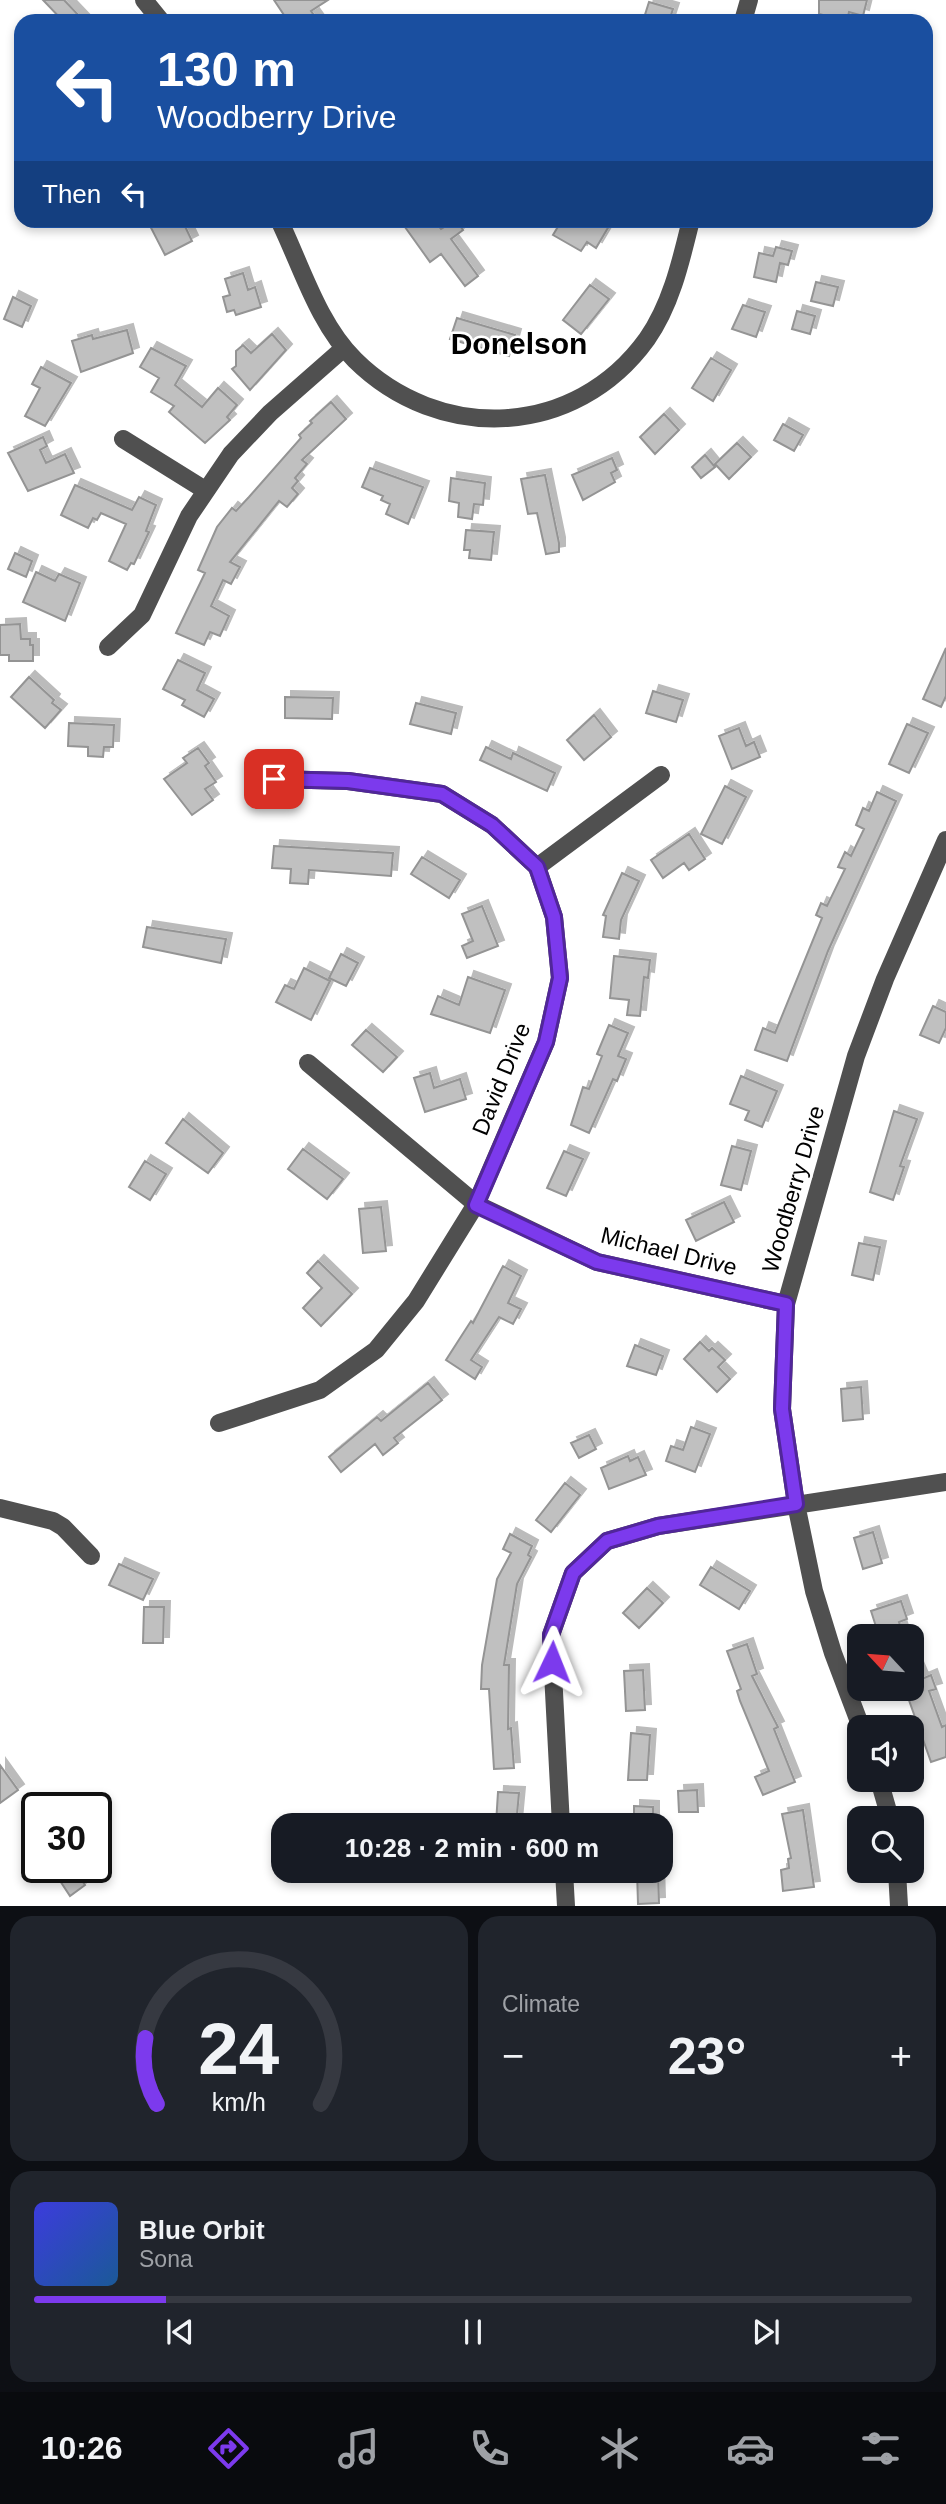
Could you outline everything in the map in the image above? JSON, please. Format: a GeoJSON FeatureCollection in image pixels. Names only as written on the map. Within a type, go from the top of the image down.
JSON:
{"type":"FeatureCollection","features":[{"type":"Feature","properties":{"kind":"street"},"geometry":{"type":"LineString","coordinates":[[144,0],[155,14]]}},
{"type":"Feature","properties":{"kind":"street"},"geometry":{"type":"LineString","coordinates":[[283,228],[312,290],[344,348],[386,387],[435,411],[471,419],[503,419],[554,409],[612,375],[647,340],[678,272],[689,228]]}},
{"type":"Feature","properties":{"kind":"street"},"geometry":{"type":"LineString","coordinates":[[108,647],[142,615],[174,546],[205,490],[247,435],[344,348]]}},
{"type":"Feature","properties":{"kind":"street"},"geometry":{"type":"LineString","coordinates":[[123,439],[205,490]]}},
{"type":"Feature","properties":{"kind":"street"},"geometry":{"type":"LineString","coordinates":[[537,867],[661,775]]}},
{"type":"Feature","properties":{"kind":"street","name":"David Drive"},"geometry":{"type":"LineString","coordinates":[[219,1423],[320,1390],[376,1350],[416,1301],[476,1205],[546,1042],[560,978],[554,917],[537,867],[492,825],[442,794],[348,781],[274,779]]}},
{"type":"Feature","properties":{"kind":"street","name":"Woodberry Drive"},"geometry":{"type":"LineString","coordinates":[[856,1715],[833,1653],[814,1591],[796,1504],[782,1409],[786,1304],[856,1056],[885,979],[946,840]]}},
{"type":"Feature","properties":{"kind":"street","name":"Michael Drive"},"geometry":{"type":"LineString","coordinates":[[308,1063],[476,1205],[597,1262],[786,1304]]}},
{"type":"Feature","properties":{"kind":"street"},"geometry":{"type":"LineString","coordinates":[[560,1813],[551,1635],[573,1573],[607,1541],[658,1526],[946,1482]]}},
{"type":"Feature","properties":{"kind":"street"},"geometry":{"type":"LineString","coordinates":[[0,1508],[53,1521],[63,1527],[91,1556]]}},
{"type":"Feature","properties":{"kind":"street"},"geometry":{"type":"LineString","coordinates":[[565,1883],[566,1906]]}},
{"type":"Feature","properties":{"kind":"street"},"geometry":{"type":"LineString","coordinates":[[897,1883],[898,1906]]}},
{"type":"Feature","properties":{"kind":"building"},"geometry":{"type":"Polygon","coordinates":[[[43,0],[64,0],[77,14],[56,14],[43,0]]]}},
{"type":"Feature","properties":{"kind":"building"},"geometry":{"type":"Polygon","coordinates":[[[274,0],[328,0],[311,11],[313,14],[283,14],[274,0]]]}},
{"type":"Feature","properties":{"kind":"building"},"geometry":{"type":"Polygon","coordinates":[[[819,0],[867,0],[864,14],[819,14],[819,0]]]}},
{"type":"Feature","properties":{"kind":"building"},"geometry":{"type":"Polygon","coordinates":[[[649,2],[673,9],[671,14],[645,14],[649,2]]]}},
{"type":"Feature","properties":{"kind":"building"},"geometry":{"type":"Polygon","coordinates":[[[151,228],[186,228],[192,241],[165,255],[151,228]]]}},
{"type":"Feature","properties":{"kind":"building"},"geometry":{"type":"Polygon","coordinates":[[[406,228],[462,228],[463,230],[451,239],[478,276],[465,286],[441,254],[430,262],[406,228]]]}},
{"type":"Feature","properties":{"kind":"building"},"geometry":{"type":"Polygon","coordinates":[[[557,228],[608,228],[596,248],[587,242],[581,251],[553,235],[557,228]]]}},
{"type":"Feature","properties":{"kind":"building"},"geometry":{"type":"Polygon","coordinates":[[[776,247],[792,251],[788,265],[780,263],[776,282],[754,277],[759,253],[773,256],[776,247]]]}},
{"type":"Feature","properties":{"kind":"building"},"geometry":{"type":"Polygon","coordinates":[[[243,273],[248,290],[255,287],[261,307],[236,315],[234,310],[227,312],[223,297],[230,295],[225,279],[243,273]]]}},
{"type":"Feature","properties":{"kind":"building"},"geometry":{"type":"Polygon","coordinates":[[[816,282],[838,287],[833,306],[811,301],[816,282]]]}},
{"type":"Feature","properties":{"kind":"building"},"geometry":{"type":"Polygon","coordinates":[[[590,285],[609,299],[581,334],[563,320],[590,285]]]}},
{"type":"Feature","properties":{"kind":"building"},"geometry":{"type":"Polygon","coordinates":[[[13,297],[31,306],[22,327],[4,319],[13,297]]]}},
{"type":"Feature","properties":{"kind":"building"},"geometry":{"type":"Polygon","coordinates":[[[743,305],[765,312],[756,337],[732,329],[743,305]]]}},
{"type":"Feature","properties":{"kind":"building"},"geometry":{"type":"Polygon","coordinates":[[[797,311],[815,316],[810,334],[792,329],[797,311]]]}},
{"type":"Feature","properties":{"kind":"building"},"geometry":{"type":"Polygon","coordinates":[[[457,318],[515,335],[509,356],[450,339],[457,318]]]}},
{"type":"Feature","properties":{"kind":"building"},"geometry":{"type":"Polygon","coordinates":[[[127,330],[133,353],[81,372],[72,341],[92,335],[93,339],[127,330]]]}},
{"type":"Feature","properties":{"kind":"building"},"geometry":{"type":"Polygon","coordinates":[[[272,334],[286,350],[250,390],[232,369],[236,366],[236,351],[243,345],[251,353],[272,334]]]}},
{"type":"Feature","properties":{"kind":"building"},"geometry":{"type":"Polygon","coordinates":[[[151,348],[186,366],[175,385],[202,407],[218,388],[237,405],[227,417],[230,420],[205,443],[169,412],[174,406],[151,392],[159,378],[140,367],[151,348]]]}},
{"type":"Feature","properties":{"kind":"building"},"geometry":{"type":"Polygon","coordinates":[[[711,358],[731,370],[713,401],[692,388],[711,358]]]}},
{"type":"Feature","properties":{"kind":"building"},"geometry":{"type":"Polygon","coordinates":[[[41,367],[71,383],[45,426],[25,416],[40,388],[32,384],[41,367]]]}},
{"type":"Feature","properties":{"kind":"building"},"geometry":{"type":"Polygon","coordinates":[[[331,402],[346,419],[302,460],[307,464],[295,478],[298,481],[292,488],[298,494],[287,507],[279,501],[230,562],[240,567],[231,584],[223,580],[211,606],[229,616],[220,636],[210,632],[204,645],[176,633],[205,573],[198,570],[217,527],[232,508],[236,511],[249,497],[301,438],[299,435],[312,423],[310,421],[331,402]]]}},
{"type":"Feature","properties":{"kind":"building"},"geometry":{"type":"Polygon","coordinates":[[[664,414],[679,430],[655,454],[640,437],[664,414]]]}},
{"type":"Feature","properties":{"kind":"building"},"geometry":{"type":"Polygon","coordinates":[[[783,424],[803,435],[794,451],[774,440],[783,424]]]}},
{"type":"Feature","properties":{"kind":"building"},"geometry":{"type":"Polygon","coordinates":[[[43,437],[47,446],[40,450],[46,463],[65,454],[74,473],[28,491],[8,453],[43,437]]]}},
{"type":"Feature","properties":{"kind":"building"},"geometry":{"type":"Polygon","coordinates":[[[737,443],[751,457],[729,479],[715,464],[737,443]]]}},
{"type":"Feature","properties":{"kind":"building"},"geometry":{"type":"Polygon","coordinates":[[[705,455],[715,467],[701,478],[692,467],[705,455]]]}},
{"type":"Feature","properties":{"kind":"building"},"geometry":{"type":"Polygon","coordinates":[[[612,458],[617,470],[611,473],[615,482],[583,500],[572,475],[612,458]]]}},
{"type":"Feature","properties":{"kind":"building"},"geometry":{"type":"Polygon","coordinates":[[[370,468],[423,487],[408,524],[386,514],[390,504],[381,500],[383,496],[362,487],[370,468]]]}},
{"type":"Feature","properties":{"kind":"building"},"geometry":{"type":"Polygon","coordinates":[[[545,475],[559,543],[559,552],[546,554],[537,513],[528,514],[521,479],[545,475]]]}},
{"type":"Feature","properties":{"kind":"building"},"geometry":{"type":"Polygon","coordinates":[[[451,478],[485,483],[483,505],[474,504],[472,519],[458,517],[459,503],[449,501],[451,478]]]}},
{"type":"Feature","properties":{"kind":"building"},"geometry":{"type":"Polygon","coordinates":[[[75,485],[132,510],[139,497],[156,505],[146,531],[149,532],[134,564],[131,563],[127,570],[109,561],[126,524],[101,513],[97,520],[93,518],[88,528],[61,515],[75,485]]]}},
{"type":"Feature","properties":{"kind":"building"},"geometry":{"type":"Polygon","coordinates":[[[466,530],[494,532],[491,560],[469,558],[470,550],[464,550],[466,530]]]}},
{"type":"Feature","properties":{"kind":"building"},"geometry":{"type":"Polygon","coordinates":[[[15,553],[32,561],[26,577],[8,569],[15,553]]]}},
{"type":"Feature","properties":{"kind":"building"},"geometry":{"type":"Polygon","coordinates":[[[36,572],[55,581],[59,574],[80,583],[65,621],[23,602],[36,572]]]}},
{"type":"Feature","properties":{"kind":"building"},"geometry":{"type":"Polygon","coordinates":[[[20,624],[21,639],[30,639],[30,645],[33,645],[33,661],[9,661],[9,655],[0,655],[0,625],[20,624]]]}},
{"type":"Feature","properties":{"kind":"building"},"geometry":{"type":"Polygon","coordinates":[[[946,648],[946,696],[941,707],[923,699],[946,648]]]}},
{"type":"Feature","properties":{"kind":"building"},"geometry":{"type":"Polygon","coordinates":[[[178,660],[205,673],[197,690],[214,699],[204,717],[182,705],[185,700],[163,689],[178,660]]]}},
{"type":"Feature","properties":{"kind":"building"},"geometry":{"type":"Polygon","coordinates":[[[29,677],[61,710],[45,728],[11,697],[29,677]]]}},
{"type":"Feature","properties":{"kind":"building"},"geometry":{"type":"Polygon","coordinates":[[[653,691],[683,700],[676,722],[646,713],[653,691]]]}},
{"type":"Feature","properties":{"kind":"building"},"geometry":{"type":"Polygon","coordinates":[[[285,697],[333,698],[332,719],[285,718],[285,697]]]}},
{"type":"Feature","properties":{"kind":"building"},"geometry":{"type":"Polygon","coordinates":[[[416,703],[456,713],[451,734],[410,724],[416,703]]]}},
{"type":"Feature","properties":{"kind":"building"},"geometry":{"type":"Polygon","coordinates":[[[594,715],[611,737],[584,760],[567,740],[594,715]]]}},
{"type":"Feature","properties":{"kind":"building"},"geometry":{"type":"Polygon","coordinates":[[[69,723],[114,725],[113,747],[104,747],[103,757],[88,756],[88,747],[68,746],[69,723]]]}},
{"type":"Feature","properties":{"kind":"building"},"geometry":{"type":"Polygon","coordinates":[[[907,724],[928,733],[909,773],[889,764],[907,724]]]}},
{"type":"Feature","properties":{"kind":"building"},"geometry":{"type":"Polygon","coordinates":[[[739,728],[746,746],[754,742],[760,757],[732,769],[719,736],[739,728]]]}},
{"type":"Feature","properties":{"kind":"building"},"geometry":{"type":"Polygon","coordinates":[[[486,747],[511,759],[513,753],[555,773],[547,791],[480,760],[486,747]]]}},
{"type":"Feature","properties":{"kind":"building"},"geometry":{"type":"Polygon","coordinates":[[[198,748],[209,763],[205,766],[216,782],[205,789],[213,800],[192,815],[164,779],[187,763],[183,758],[198,748]]]}},
{"type":"Feature","properties":{"kind":"building"},"geometry":{"type":"Polygon","coordinates":[[[725,786],[746,797],[722,844],[701,834],[725,786]]]}},
{"type":"Feature","properties":{"kind":"building"},"geometry":{"type":"Polygon","coordinates":[[[877,792],[896,801],[828,951],[787,1061],[755,1050],[763,1028],[775,1033],[822,918],[816,915],[821,903],[827,906],[845,869],[838,867],[845,852],[851,856],[864,829],[856,825],[863,808],[869,811],[877,792]]]}},
{"type":"Feature","properties":{"kind":"building"},"geometry":{"type":"Polygon","coordinates":[[[689,834],[705,859],[689,870],[684,863],[663,878],[651,860],[689,834]]]}},
{"type":"Feature","properties":{"kind":"building"},"geometry":{"type":"Polygon","coordinates":[[[274,846],[393,853],[391,876],[309,870],[308,884],[290,883],[291,869],[272,868],[274,846]]]}},
{"type":"Feature","properties":{"kind":"building"},"geometry":{"type":"Polygon","coordinates":[[[422,857],[460,880],[449,898],[411,874],[422,857]]]}},
{"type":"Feature","properties":{"kind":"building"},"geometry":{"type":"Polygon","coordinates":[[[622,873],[639,881],[621,920],[619,939],[603,937],[606,916],[603,915],[622,873]]]}},
{"type":"Feature","properties":{"kind":"building"},"geometry":{"type":"Polygon","coordinates":[[[482,906],[498,946],[467,958],[462,946],[473,941],[462,914],[482,906]]]}},
{"type":"Feature","properties":{"kind":"building"},"geometry":{"type":"Polygon","coordinates":[[[147,927],[226,939],[221,963],[143,947],[147,927]]]}},
{"type":"Feature","properties":{"kind":"building"},"geometry":{"type":"Polygon","coordinates":[[[341,954],[358,963],[346,986],[329,978],[341,954]]]}},
{"type":"Feature","properties":{"kind":"building"},"geometry":{"type":"Polygon","coordinates":[[[614,956],[650,960],[648,978],[644,977],[640,1016],[627,1015],[629,1000],[610,998],[614,956]]]}},
{"type":"Feature","properties":{"kind":"building"},"geometry":{"type":"Polygon","coordinates":[[[304,968],[330,981],[311,1020],[276,1002],[285,985],[294,989],[304,968]]]}},
{"type":"Feature","properties":{"kind":"building"},"geometry":{"type":"Polygon","coordinates":[[[468,977],[505,990],[490,1033],[431,1014],[438,996],[459,1005],[468,977]]]}},
{"type":"Feature","properties":{"kind":"building"},"geometry":{"type":"Polygon","coordinates":[[[933,1006],[946,1012],[946,1028],[939,1043],[920,1035],[933,1006]]]}},
{"type":"Feature","properties":{"kind":"building"},"geometry":{"type":"Polygon","coordinates":[[[609,1025],[628,1033],[618,1056],[626,1059],[617,1081],[613,1079],[589,1133],[571,1125],[583,1087],[589,1089],[602,1056],[597,1054],[609,1025]]]}},
{"type":"Feature","properties":{"kind":"building"},"geometry":{"type":"Polygon","coordinates":[[[366,1030],[397,1057],[383,1072],[352,1045],[366,1030]]]}},
{"type":"Feature","properties":{"kind":"building"},"geometry":{"type":"Polygon","coordinates":[[[430,1073],[434,1088],[460,1079],[466,1099],[425,1112],[414,1078],[430,1073]]]}},
{"type":"Feature","properties":{"kind":"building"},"geometry":{"type":"Polygon","coordinates":[[[741,1076],[777,1091],[762,1127],[745,1120],[749,1111],[730,1104],[741,1076]]]}},
{"type":"Feature","properties":{"kind":"building"},"geometry":{"type":"Polygon","coordinates":[[[894,1111],[917,1119],[900,1166],[904,1167],[893,1200],[870,1192],[894,1111]]]}},
{"type":"Feature","properties":{"kind":"building"},"geometry":{"type":"Polygon","coordinates":[[[183,1119],[223,1153],[208,1173],[166,1143],[183,1119]]]}},
{"type":"Feature","properties":{"kind":"building"},"geometry":{"type":"Polygon","coordinates":[[[732,1146],[751,1151],[741,1190],[721,1185],[732,1146]]]}},
{"type":"Feature","properties":{"kind":"building"},"geometry":{"type":"Polygon","coordinates":[[[303,1149],[343,1179],[327,1199],[288,1169],[303,1149]]]}},
{"type":"Feature","properties":{"kind":"building"},"geometry":{"type":"Polygon","coordinates":[[[564,1151],[583,1159],[566,1196],[547,1188],[564,1151]]]}},
{"type":"Feature","properties":{"kind":"building"},"geometry":{"type":"Polygon","coordinates":[[[145,1161],[166,1174],[150,1200],[129,1187],[145,1161]]]}},
{"type":"Feature","properties":{"kind":"building"},"geometry":{"type":"Polygon","coordinates":[[[724,1202],[734,1222],[696,1241],[686,1220],[724,1202]]]}},
{"type":"Feature","properties":{"kind":"building"},"geometry":{"type":"Polygon","coordinates":[[[381,1207],[386,1251],[363,1253],[359,1209],[381,1207]]]}},
{"type":"Feature","properties":{"kind":"building"},"geometry":{"type":"Polygon","coordinates":[[[859,1243],[880,1247],[873,1280],[852,1275],[859,1243]]]}},
{"type":"Feature","properties":{"kind":"building"},"geometry":{"type":"Polygon","coordinates":[[[318,1261],[352,1294],[321,1326],[303,1308],[322,1288],[307,1273],[318,1261]]]}},
{"type":"Feature","properties":{"kind":"building"},"geometry":{"type":"Polygon","coordinates":[[[503,1266],[521,1276],[508,1303],[521,1309],[513,1324],[499,1317],[471,1360],[482,1367],[475,1379],[446,1360],[471,1321],[473,1323],[503,1266]]]}},
{"type":"Feature","properties":{"kind":"building"},"geometry":{"type":"Polygon","coordinates":[[[700,1342],[709,1351],[712,1348],[725,1360],[718,1367],[730,1379],[717,1392],[684,1359],[700,1342]]]}},
{"type":"Feature","properties":{"kind":"building"},"geometry":{"type":"Polygon","coordinates":[[[635,1345],[663,1356],[656,1375],[627,1366],[635,1345]]]}},
{"type":"Feature","properties":{"kind":"building"},"geometry":{"type":"Polygon","coordinates":[[[428,1383],[442,1400],[394,1438],[398,1443],[383,1455],[375,1444],[341,1472],[329,1457],[377,1417],[381,1421],[428,1383]]]}},
{"type":"Feature","properties":{"kind":"building"},"geometry":{"type":"Polygon","coordinates":[[[861,1387],[863,1419],[843,1421],[841,1389],[861,1387]]]}},
{"type":"Feature","properties":{"kind":"building"},"geometry":{"type":"Polygon","coordinates":[[[691,1427],[710,1434],[695,1472],[666,1461],[671,1446],[683,1450],[691,1427]]]}},
{"type":"Feature","properties":{"kind":"building"},"geometry":{"type":"Polygon","coordinates":[[[589,1435],[596,1449],[579,1458],[571,1443],[589,1435]]]}},
{"type":"Feature","properties":{"kind":"building"},"geometry":{"type":"Polygon","coordinates":[[[628,1456],[630,1461],[638,1457],[646,1475],[609,1489],[601,1468],[628,1456]]]}},
{"type":"Feature","properties":{"kind":"building"},"geometry":{"type":"Polygon","coordinates":[[[565,1483],[580,1495],[551,1532],[536,1520],[565,1483]]]}},
{"type":"Feature","properties":{"kind":"building"},"geometry":{"type":"Polygon","coordinates":[[[873,1532],[882,1563],[863,1569],[854,1538],[873,1532]]]}},
{"type":"Feature","properties":{"kind":"building"},"geometry":{"type":"Polygon","coordinates":[[[510,1534],[532,1546],[528,1555],[531,1557],[517,1584],[504,1665],[509,1665],[508,1729],[511,1728],[514,1768],[494,1769],[489,1689],[481,1689],[482,1665],[497,1579],[511,1553],[503,1549],[510,1534]]]}},
{"type":"Feature","properties":{"kind":"building"},"geometry":{"type":"Polygon","coordinates":[[[119,1564],[153,1579],[143,1600],[109,1585],[119,1564]]]}},
{"type":"Feature","properties":{"kind":"building"},"geometry":{"type":"Polygon","coordinates":[[[711,1567],[750,1591],[739,1609],[700,1585],[711,1567]]]}},
{"type":"Feature","properties":{"kind":"building"},"geometry":{"type":"Polygon","coordinates":[[[647,1588],[663,1603],[639,1628],[623,1613],[647,1588]]]}},
{"type":"Feature","properties":{"kind":"building"},"geometry":{"type":"Polygon","coordinates":[[[901,1601],[907,1619],[900,1624],[875,1624],[871,1611],[901,1601]]]}},
{"type":"Feature","properties":{"kind":"building"},"geometry":{"type":"Polygon","coordinates":[[[144,1607],[164,1607],[163,1643],[143,1643],[144,1607]]]}},
{"type":"Feature","properties":{"kind":"building"},"geometry":{"type":"Polygon","coordinates":[[[747,1644],[757,1674],[752,1676],[778,1727],[774,1729],[795,1782],[763,1795],[755,1777],[769,1771],[740,1701],[737,1691],[741,1689],[727,1651],[747,1644]]]}},
{"type":"Feature","properties":{"kind":"building"},"geometry":{"type":"Polygon","coordinates":[[[643,1670],[645,1710],[626,1711],[624,1671],[643,1670]]]}},
{"type":"Feature","properties":{"kind":"building"},"geometry":{"type":"Polygon","coordinates":[[[931,1675],[936,1689],[929,1691],[942,1727],[946,1725],[946,1757],[931,1762],[924,1742],[924,1715],[914,1715],[909,1701],[924,1701],[924,1678],[931,1675]]]}},
{"type":"Feature","properties":{"kind":"building"},"geometry":{"type":"Polygon","coordinates":[[[631,1733],[650,1735],[647,1780],[628,1780],[631,1733]]]}},
{"type":"Feature","properties":{"kind":"building"},"geometry":{"type":"Polygon","coordinates":[[[0,1765],[18,1790],[0,1803],[0,1765]]]}},
{"type":"Feature","properties":{"kind":"building"},"geometry":{"type":"Polygon","coordinates":[[[697,1790],[698,1812],[679,1812],[678,1791],[697,1790]]]}},
{"type":"Feature","properties":{"kind":"building"},"geometry":{"type":"Polygon","coordinates":[[[498,1792],[519,1793],[517,1813],[497,1813],[498,1792]]]}},
{"type":"Feature","properties":{"kind":"building"},"geometry":{"type":"Polygon","coordinates":[[[634,1806],[653,1807],[653,1813],[634,1813],[634,1806]]]}},
{"type":"Feature","properties":{"kind":"building"},"geometry":{"type":"Polygon","coordinates":[[[803,1810],[814,1887],[783,1891],[781,1870],[789,1868],[788,1859],[791,1858],[782,1814],[803,1810]]]}},
{"type":"Feature","properties":{"kind":"building"},"geometry":{"type":"Polygon","coordinates":[[[61,1883],[84,1883],[85,1885],[70,1896],[61,1883]]]}},
{"type":"Feature","properties":{"kind":"building"},"geometry":{"type":"Polygon","coordinates":[[[637,1883],[658,1883],[659,1903],[638,1904],[637,1883]]]}},
{"type":"Feature","properties":{"kind":"district","name":"Donelson"},"geometry":{"type":"Point","coordinates":[519,344]}},
{"type":"Feature","properties":{"kind":"route"},"geometry":{"type":"LineString","coordinates":[[274,779],[348,781],[442,794],[492,825],[537,867],[554,917],[560,978],[546,1042],[476,1205],[597,1262],[786,1304],[782,1353],[782,1409],[796,1504],[658,1526],[607,1541],[573,1573],[551,1635],[552,1662]]}}]}
